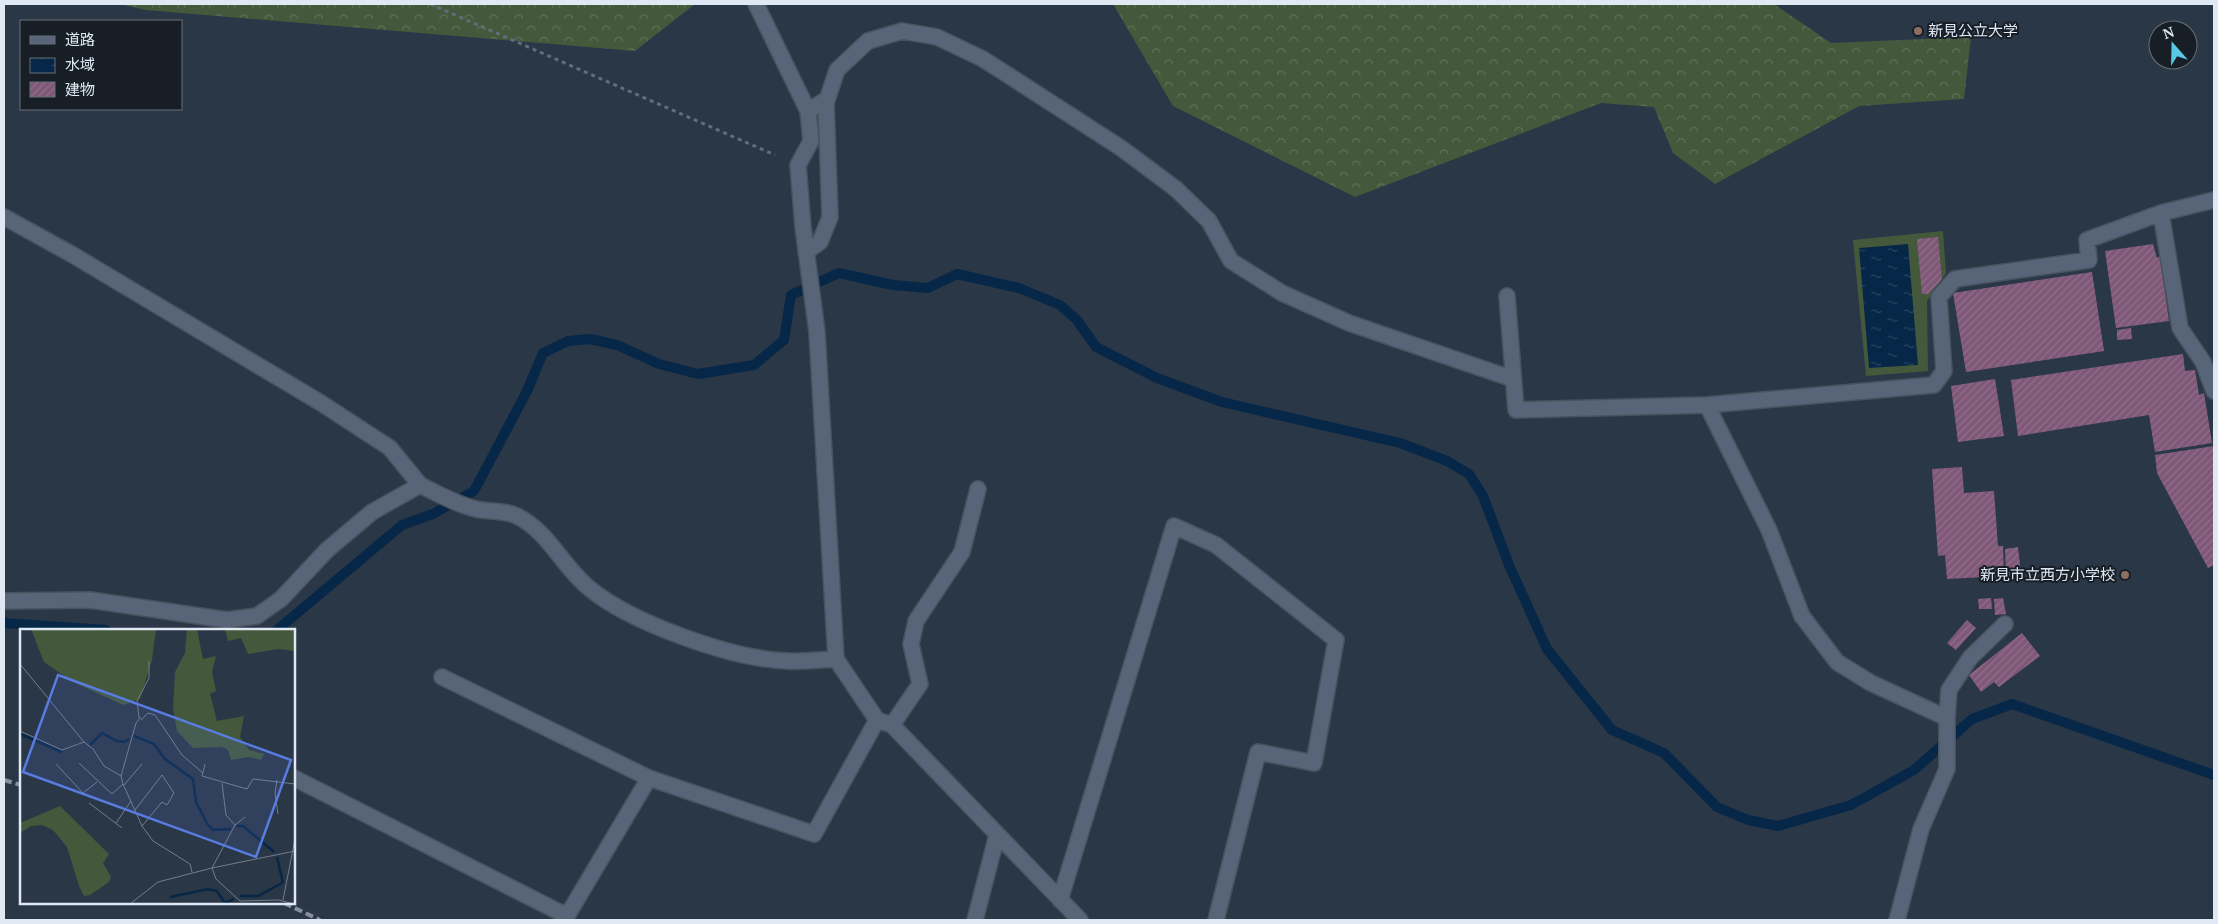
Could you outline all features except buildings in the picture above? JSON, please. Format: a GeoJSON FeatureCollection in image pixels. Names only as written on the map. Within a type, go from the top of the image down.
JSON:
{"type":"FeatureCollection","features":[{"type":"Feature","properties":{"kind":"street"},"geometry":{"type":"LineString","coordinates":[[756,4],[808,111],[811,141],[798,165],[806,252],[817,332],[836,659],[884,723],[1080,920]]}},
{"type":"Feature","properties":{"kind":"street"},"geometry":{"type":"LineString","coordinates":[[806,252],[820,242],[830,217],[827,99],[836,70],[868,41],[902,32],[937,37],[983,59],[1121,148],[1176,189],[1209,221],[1231,261],[1282,293],[1349,323],[1512,379]]}},
{"type":"Feature","properties":{"kind":"street"},"geometry":{"type":"LineString","coordinates":[[808,111],[827,99]]}},
{"type":"Feature","properties":{"kind":"street"},"geometry":{"type":"LineString","coordinates":[[1507,296],[1512,379],[1516,410],[1707,405],[1934,385],[1944,372],[1939,297],[1955,279],[2089,260],[2087,240],[2161,214],[2214,200]]}},
{"type":"Feature","properties":{"kind":"street"},"geometry":{"type":"LineString","coordinates":[[2161,214],[2180,328],[2203,362],[2214,391]]}},
{"type":"Feature","properties":{"kind":"street"},"geometry":{"type":"LineString","coordinates":[[4,217],[72,255],[321,403],[390,448],[426,488],[474,509],[516,515],[541,532],[566,565],[588,588],[619,608],[662,629],[736,653],[786,661],[836,659]]}},
{"type":"Feature","properties":{"kind":"street"},"geometry":{"type":"LineString","coordinates":[[1707,405],[1769,530],[1802,616],[1838,662],[1870,683],[1947,718]]}},
{"type":"Feature","properties":{"kind":"street"},"geometry":{"type":"LineString","coordinates":[[4,602],[90,600],[227,620],[257,616],[281,599],[327,550],[372,512],[426,488]]}},
{"type":"Feature","properties":{"kind":"street"},"geometry":{"type":"LineString","coordinates":[[442,677],[649,778],[814,834],[884,723],[920,684],[911,644],[916,620],[962,552],[978,489]]}},
{"type":"Feature","properties":{"kind":"street"},"geometry":{"type":"LineString","coordinates":[[1060,900],[1174,526],[1216,545],[1336,640],[1314,763],[1258,752],[1216,920]]}},
{"type":"Feature","properties":{"kind":"street"},"geometry":{"type":"LineString","coordinates":[[1897,920],[1921,828],[1947,769],[1949,690],[1970,658],[2005,624]]}},
{"type":"Feature","properties":{"kind":"street"},"geometry":{"type":"LineString","coordinates":[[295,779],[567,916],[649,778]]}},
{"type":"Feature","properties":{"kind":"street"},"geometry":{"type":"LineString","coordinates":[[976,920],[997,835]]}},
{"type":"Feature","properties":{"kind":"path"},"geometry":{"type":"LineString","coordinates":[[430,4],[798,165]]}},
{"type":"Feature","properties":{"kind":"green space"},"geometry":{"type":"Polygon","coordinates":[[[120,4],[695,4],[635,51],[146,10],[120,4]]]}},
{"type":"Feature","properties":{"kind":"green space"},"geometry":{"type":"Polygon","coordinates":[[[1113,4],[1774,4],[1831,43],[1971,37],[1964,99],[1859,106],[1715,184],[1673,153],[1654,107],[1601,103],[1355,197],[1173,106],[1113,4]]]}},
{"type":"Feature","properties":{"kind":"green space"},"geometry":{"type":"Polygon","coordinates":[[[1943,231],[1946,273],[1927,301],[1928,371],[1866,376],[1853,240],[1943,231]]]}},
{"type":"Feature","properties":{"kind":"water"},"geometry":{"type":"Polygon","coordinates":[[[1908,244],[1918,365],[1869,368],[1859,248],[1908,244]]]}},
{"type":"Feature","properties":{"kind":"waterway"},"geometry":{"type":"LineString","coordinates":[[278,629],[402,525],[433,514],[474,491],[527,391],[543,353],[568,341],[590,339],[617,345],[659,364],[698,374],[754,365],[784,340],[791,295],[839,273],[893,285],[928,288],[957,274],[1019,288],[1060,305],[1077,320],[1096,347],[1157,378],[1222,402],[1400,443],[1447,461],[1469,474],[1483,496],[1509,565],[1547,649],[1612,730],[1664,753],[1717,807],[1748,820],[1778,826],[1851,805],[1914,770],[1972,719],[2012,704],[2214,775]]}},
{"type":"Feature","properties":{"kind":"waterway"},"geometry":{"type":"LineString","coordinates":[[4,623],[91,629]]}},
{"type":"Feature","properties":{"kind":"railway"},"geometry":{"type":"LineString","coordinates":[[4,780],[20,785]]}},
{"type":"Feature","properties":{"kind":"railway"},"geometry":{"type":"LineString","coordinates":[[286,904],[320,920]]}},
{"type":"Feature","properties":{"kind":"place","name":"新見公立大学"},"geometry":{"type":"Point","coordinates":[1918,31]}},
{"type":"Feature","properties":{"kind":"place","name":"新見市立西方小学校"},"geometry":{"type":"Point","coordinates":[2125,575]}}]}
